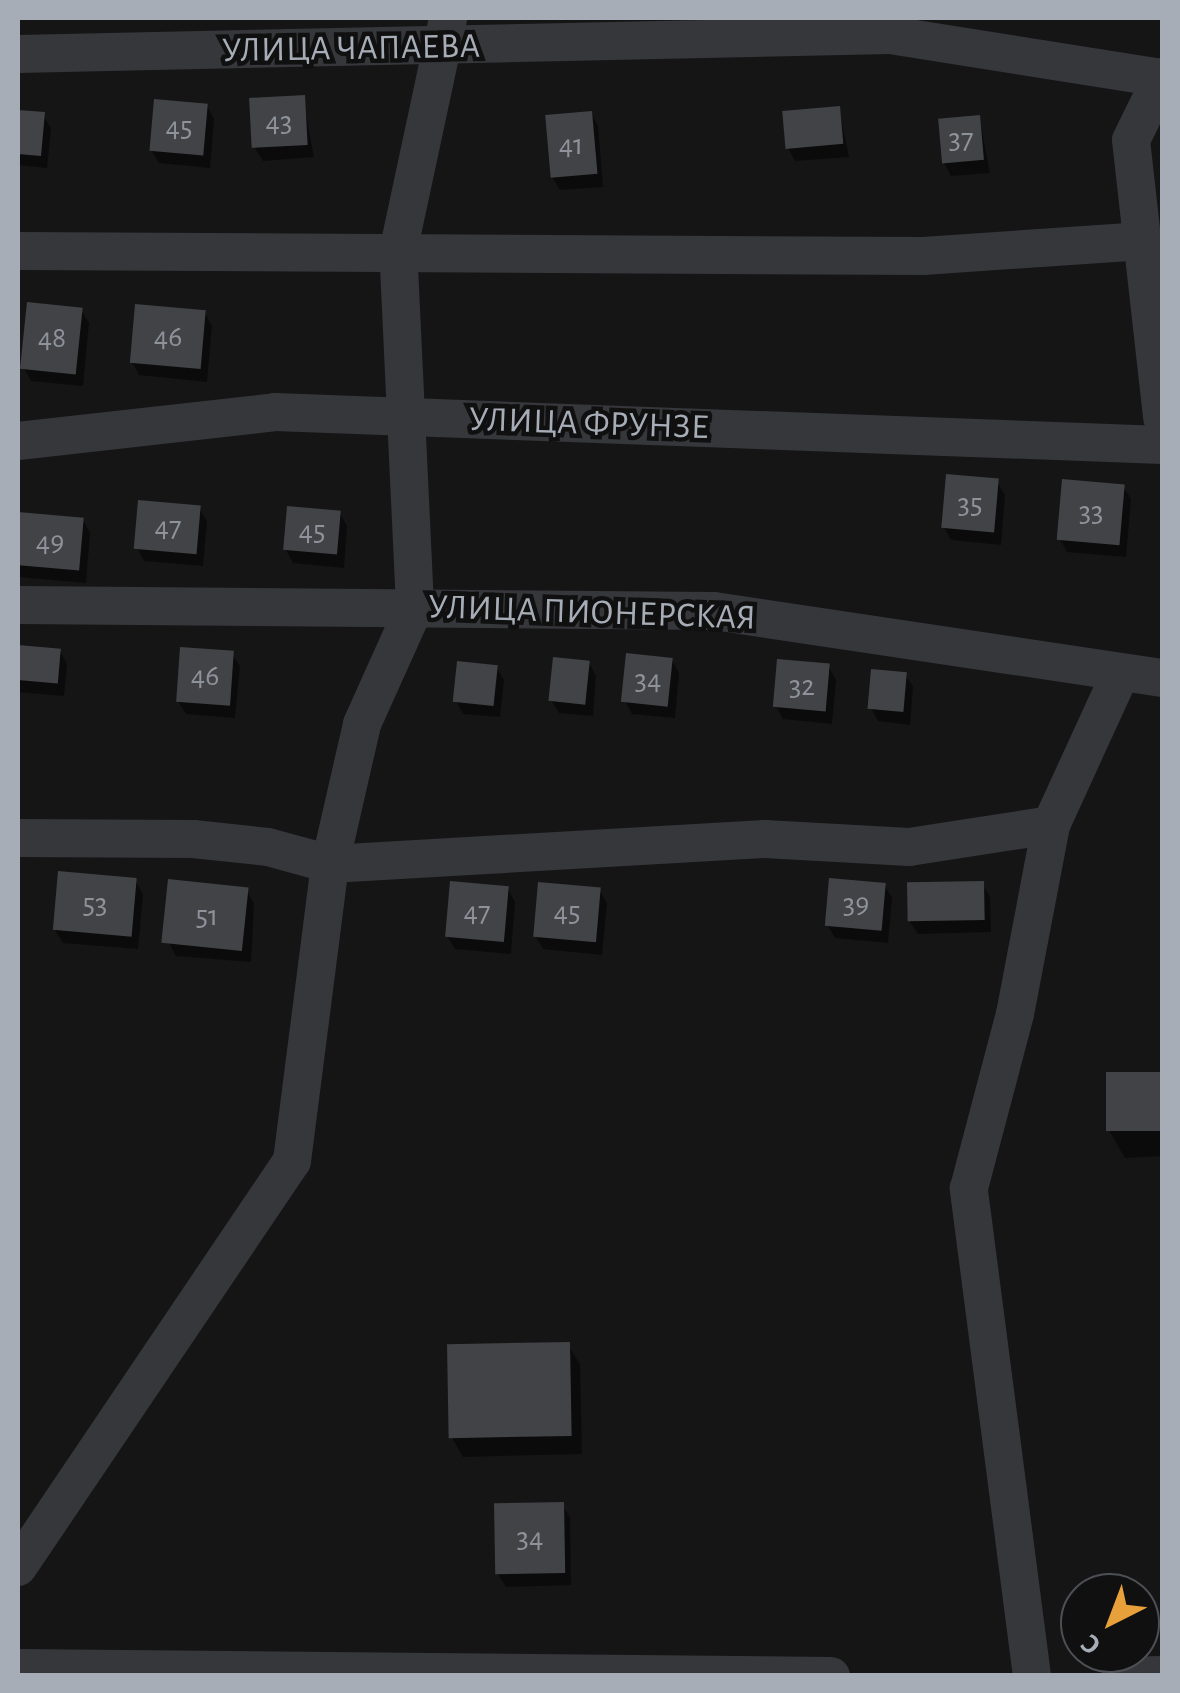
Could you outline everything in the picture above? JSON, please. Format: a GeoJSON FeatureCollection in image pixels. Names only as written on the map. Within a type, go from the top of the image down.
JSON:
{"type":"FeatureCollection","features":[{"type":"Feature","properties":{"kind":"street","name":"УЛИЦА ЧАПАЕВА"},"geometry":{"type":"LineString","coordinates":[[18,54],[445,33],[890,36],[1162,78]]}},
{"type":"Feature","properties":{"kind":"street"},"geometry":{"type":"LineString","coordinates":[[18,1567],[292,1161],[330,864],[362,724],[415,606],[410,418],[398,252],[445,33]]}},
{"type":"Feature","properties":{"kind":"street"},"geometry":{"type":"LineString","coordinates":[[1162,78],[1131,140],[1162,418]]}},
{"type":"Feature","properties":{"kind":"street"},"geometry":{"type":"LineString","coordinates":[[18,251],[923,256],[1142,241]]}},
{"type":"Feature","properties":{"kind":"street","name":"УЛИЦА ФРУНЗЕ"},"geometry":{"type":"LineString","coordinates":[[18,441],[275,412],[1162,445]]}},
{"type":"Feature","properties":{"kind":"street","name":"УЛИЦА ПИОНЕРСКАЯ"},"geometry":{"type":"LineString","coordinates":[[18,605],[714,612],[1162,678]]}},
{"type":"Feature","properties":{"kind":"street"},"geometry":{"type":"LineString","coordinates":[[1032,1676],[969,1188],[1015,1014],[1051,825],[1120,674]]}},
{"type":"Feature","properties":{"kind":"street"},"geometry":{"type":"LineString","coordinates":[[18,838],[193,838],[268,847],[330,864],[765,840],[909,847],[1051,825]]}},
{"type":"Feature","properties":{"kind":"street"},"geometry":{"type":"LineString","coordinates":[[18,1668],[830,1676]]}},
{"type":"Feature","properties":{"kind":"street"},"geometry":{"type":"LineString","coordinates":[[1120,1676],[1162,1675]]}},
{"type":"Feature","properties":{"kind":"building"},"geometry":{"type":"Polygon","coordinates":[[[305,95],[308,145],[252,148],[249,98],[305,95]]]}},
{"type":"Feature","properties":{"kind":"building"},"geometry":{"type":"Polygon","coordinates":[[[154,99],[208,104],[203,156],[149,151],[154,99]]]}},
{"type":"Feature","properties":{"kind":"building"},"geometry":{"type":"Polygon","coordinates":[[[840,106],[843,144],[786,149],[782,111],[840,106]]]}},
{"type":"Feature","properties":{"kind":"building"},"geometry":{"type":"Polygon","coordinates":[[[18,110],[45,112],[41,156],[18,154],[18,110]]]}},
{"type":"Feature","properties":{"kind":"building"},"geometry":{"type":"Polygon","coordinates":[[[592,111],[597,174],[551,178],[545,115],[592,111]]]}},
{"type":"Feature","properties":{"kind":"building"},"geometry":{"type":"Polygon","coordinates":[[[980,115],[984,160],[942,163],[938,119],[980,115]]]}},
{"type":"Feature","properties":{"kind":"building"},"geometry":{"type":"Polygon","coordinates":[[[27,302],[83,308],[76,374],[20,369],[27,302]]]}},
{"type":"Feature","properties":{"kind":"building"},"geometry":{"type":"Polygon","coordinates":[[[135,304],[206,310],[201,369],[130,363],[135,304]]]}},
{"type":"Feature","properties":{"kind":"building"},"geometry":{"type":"Polygon","coordinates":[[[946,474],[999,479],[994,532],[941,528],[946,474]]]}},
{"type":"Feature","properties":{"kind":"building"},"geometry":{"type":"Polygon","coordinates":[[[1062,479],[1125,484],[1119,545],[1057,540],[1062,479]]]}},
{"type":"Feature","properties":{"kind":"building"},"geometry":{"type":"Polygon","coordinates":[[[138,500],[201,505],[196,554],[134,549],[138,500]]]}},
{"type":"Feature","properties":{"kind":"building"},"geometry":{"type":"Polygon","coordinates":[[[287,506],[341,511],[337,555],[283,550],[287,506]]]}},
{"type":"Feature","properties":{"kind":"building"},"geometry":{"type":"Polygon","coordinates":[[[18,512],[84,518],[79,571],[18,565],[18,512]]]}},
{"type":"Feature","properties":{"kind":"building"},"geometry":{"type":"Polygon","coordinates":[[[18,645],[61,649],[58,684],[18,680],[18,645]]]}},
{"type":"Feature","properties":{"kind":"building"},"geometry":{"type":"Polygon","coordinates":[[[180,647],[234,651],[230,706],[176,702],[180,647]]]}},
{"type":"Feature","properties":{"kind":"building"},"geometry":{"type":"Polygon","coordinates":[[[626,653],[673,658],[668,707],[621,702],[626,653]]]}},
{"type":"Feature","properties":{"kind":"building"},"geometry":{"type":"Polygon","coordinates":[[[553,657],[590,661],[585,705],[548,701],[553,657]]]}},
{"type":"Feature","properties":{"kind":"building"},"geometry":{"type":"Polygon","coordinates":[[[777,659],[830,664],[826,711],[773,707],[777,659]]]}},
{"type":"Feature","properties":{"kind":"building"},"geometry":{"type":"Polygon","coordinates":[[[457,661],[498,665],[493,706],[453,702],[457,661]]]}},
{"type":"Feature","properties":{"kind":"building"},"geometry":{"type":"Polygon","coordinates":[[[871,669],[907,672],[903,712],[868,709],[871,669]]]}},
{"type":"Feature","properties":{"kind":"building"},"geometry":{"type":"Polygon","coordinates":[[[58,871],[137,878],[132,937],[53,930],[58,871]]]}},
{"type":"Feature","properties":{"kind":"building"},"geometry":{"type":"Polygon","coordinates":[[[829,878],[886,883],[882,931],[825,926],[829,878]]]}},
{"type":"Feature","properties":{"kind":"building"},"geometry":{"type":"Polygon","coordinates":[[[168,879],[249,887],[242,951],[161,943],[168,879]]]}},
{"type":"Feature","properties":{"kind":"building"},"geometry":{"type":"Polygon","coordinates":[[[450,881],[509,886],[504,942],[445,937],[450,881]]]}},
{"type":"Feature","properties":{"kind":"building"},"geometry":{"type":"Polygon","coordinates":[[[984,881],[985,920],[908,921],[907,882],[984,881]]]}},
{"type":"Feature","properties":{"kind":"building"},"geometry":{"type":"Polygon","coordinates":[[[538,882],[601,887],[596,942],[533,937],[538,882]]]}},
{"type":"Feature","properties":{"kind":"building"},"geometry":{"type":"Polygon","coordinates":[[[1106,1072],[1162,1072],[1162,1131],[1106,1131],[1106,1072]]]}},
{"type":"Feature","properties":{"kind":"building"},"geometry":{"type":"Polygon","coordinates":[[[570,1342],[572,1436],[449,1438],[447,1344],[570,1342]]]}},
{"type":"Feature","properties":{"kind":"building"},"geometry":{"type":"Polygon","coordinates":[[[564,1502],[565,1573],[495,1574],[494,1503],[564,1502]]]}}]}
